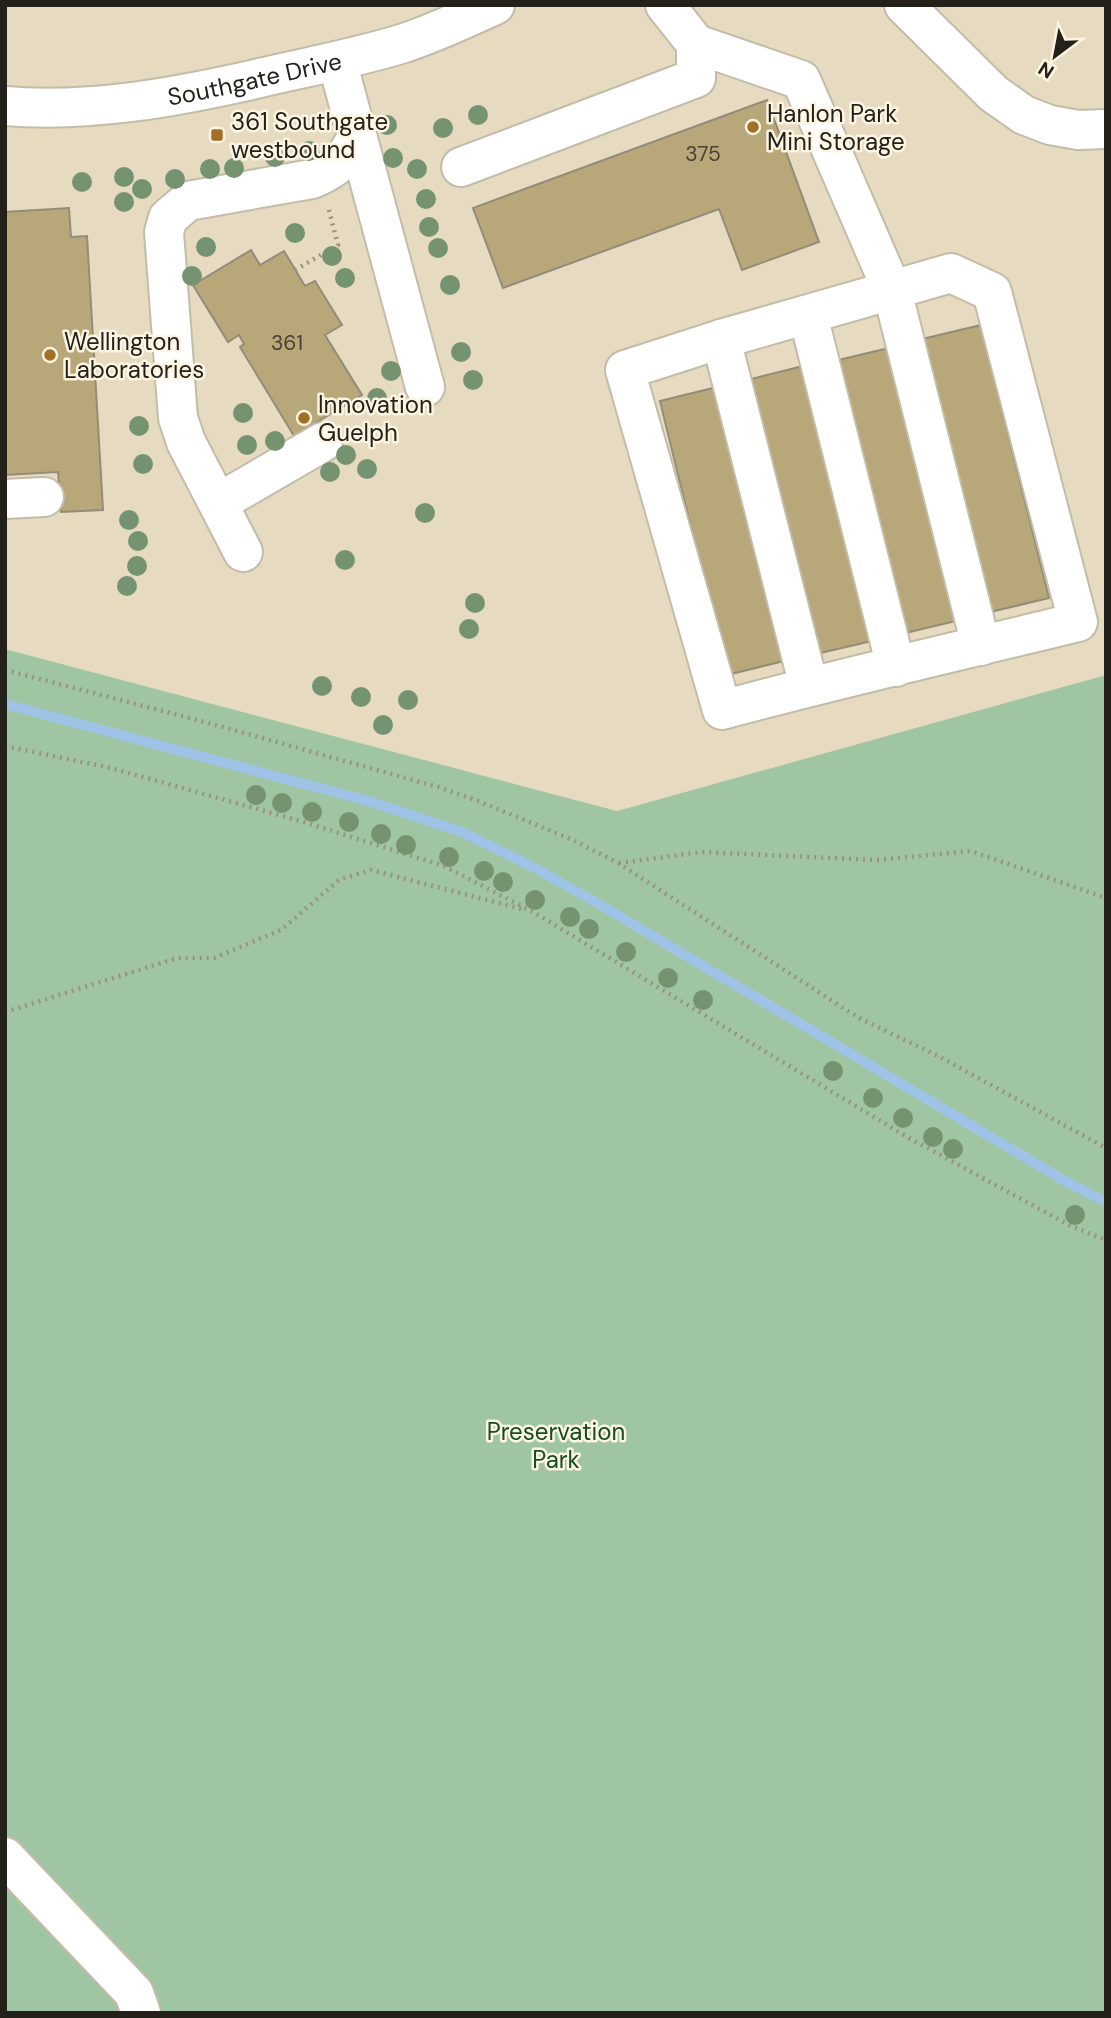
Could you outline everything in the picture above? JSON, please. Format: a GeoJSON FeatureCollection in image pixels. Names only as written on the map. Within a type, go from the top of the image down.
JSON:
{"type":"FeatureCollection","features":[{"type":"Feature","properties":{"kind":"street","name":"Southgate Drive"},"geometry":{"type":"LineString","coordinates":[[5,106],[45,109],[134,102],[216,88],[403,44],[495,5]]}},
{"type":"Feature","properties":{"kind":"street"},"geometry":{"type":"LineString","coordinates":[[665,5],[696,44],[801,80],[892,290],[981,646]]}},
{"type":"Feature","properties":{"kind":"street"},"geometry":{"type":"LineString","coordinates":[[904,5],[994,94],[1024,114],[1059,127],[1078,130],[1106,129]]}},
{"type":"Feature","properties":{"kind":"street"},"geometry":{"type":"LineString","coordinates":[[461,167],[696,78],[696,44]]}},
{"type":"Feature","properties":{"kind":"street"},"geometry":{"type":"LineString","coordinates":[[337,61],[425,387]]}},
{"type":"Feature","properties":{"kind":"street"},"geometry":{"type":"LineString","coordinates":[[243,552],[186,442],[178,418],[164,232],[168,218],[188,201],[312,178],[331,171],[344,159],[357,137]]}},
{"type":"Feature","properties":{"kind":"street"},"geometry":{"type":"LineString","coordinates":[[951,274],[992,292],[1078,622],[722,710],[625,370],[808,315],[951,274]]}},
{"type":"Feature","properties":{"kind":"street"},"geometry":{"type":"LineString","coordinates":[[808,315],[896,667]]}},
{"type":"Feature","properties":{"kind":"street"},"geometry":{"type":"LineString","coordinates":[[721,339],[809,687]]}},
{"type":"Feature","properties":{"kind":"street"},"geometry":{"type":"LineString","coordinates":[[218,503],[323,442]]}},
{"type":"Feature","properties":{"kind":"street"},"geometry":{"type":"LineString","coordinates":[[5,499],[44,498]]}},
{"type":"Feature","properties":{"kind":"street"},"geometry":{"type":"LineString","coordinates":[[5,1857],[134,1993],[141,2013]]}},
{"type":"Feature","properties":{"kind":"path"},"geometry":{"type":"LineString","coordinates":[[295,270],[338,245],[320,176]]}},
{"type":"Feature","properties":{"kind":"path"},"geometry":{"type":"LineString","coordinates":[[5,670],[438,787],[573,840],[618,863],[859,1018],[940,1057],[1106,1148]]}},
{"type":"Feature","properties":{"kind":"path"},"geometry":{"type":"LineString","coordinates":[[5,746],[111,768],[297,820],[444,866],[533,912],[909,1138],[1069,1225],[1106,1240]]}},
{"type":"Feature","properties":{"kind":"path"},"geometry":{"type":"LineString","coordinates":[[618,863],[702,852],[876,860],[971,850],[1106,898]]}},
{"type":"Feature","properties":{"kind":"path"},"geometry":{"type":"LineString","coordinates":[[5,1012],[177,958],[214,958],[281,930],[339,880],[371,870],[533,912]]}},
{"type":"Feature","properties":{"kind":"shaded area"},"geometry":{"type":"Polygon","coordinates":[[[5,5],[1106,5],[1106,675],[617,811],[5,649],[5,5]]]}},
{"type":"Feature","properties":{"kind":"green space","name":"Preservation Park"},"geometry":{"type":"Polygon","coordinates":[[[5,649],[617,811],[1106,675],[1106,2013],[5,2013],[5,649]]]}},
{"type":"Feature","properties":{"kind":"building"},"geometry":{"type":"Polygon","coordinates":[[[767,100],[819,242],[742,270],[719,209],[503,288],[473,208],[767,100]]]}},
{"type":"Feature","properties":{"kind":"building","name":"Wellington Laboratories"},"geometry":{"type":"Polygon","coordinates":[[[69,208],[71,237],[87,236],[103,510],[61,512],[58,472],[5,475],[5,212],[69,208]]]}},
{"type":"Feature","properties":{"kind":"building"},"geometry":{"type":"Polygon","coordinates":[[[251,250],[260,265],[284,251],[305,286],[315,281],[342,325],[325,335],[362,395],[294,436],[240,347],[244,344],[239,335],[228,342],[193,285],[251,250]]]}},
{"type":"Feature","properties":{"kind":"building"},"geometry":{"type":"Polygon","coordinates":[[[981,325],[1049,598],[986,613],[918,340],[981,325]]]}},
{"type":"Feature","properties":{"kind":"building"},"geometry":{"type":"Polygon","coordinates":[[[893,347],[960,620],[897,635],[830,362],[893,347]]]}},
{"type":"Feature","properties":{"kind":"building"},"geometry":{"type":"Polygon","coordinates":[[[807,365],[876,640],[812,655],[743,381],[807,365]]]}},
{"type":"Feature","properties":{"kind":"building"},"geometry":{"type":"Polygon","coordinates":[[[721,386],[788,660],[727,675],[660,401],[721,386]]]}},
{"type":"Feature","properties":{"kind":"waterway"},"geometry":{"type":"LineString","coordinates":[[5,704],[372,802],[462,832],[533,867],[604,907],[1065,1181],[1106,1202]]}},
{"type":"Feature","properties":{"kind":"place","name":"Hanlon Park Mini Storage"},"geometry":{"type":"Point","coordinates":[753,127]}},
{"type":"Feature","properties":{"kind":"place","name":"361 Southgate westbound"},"geometry":{"type":"Point","coordinates":[217,135]}},
{"type":"Feature","properties":{"kind":"place","name":"Wellington Laboratories"},"geometry":{"type":"Point","coordinates":[50,355]}},
{"type":"Feature","properties":{"kind":"place","name":"Innovation Guelph"},"geometry":{"type":"Point","coordinates":[304,418]}}]}
